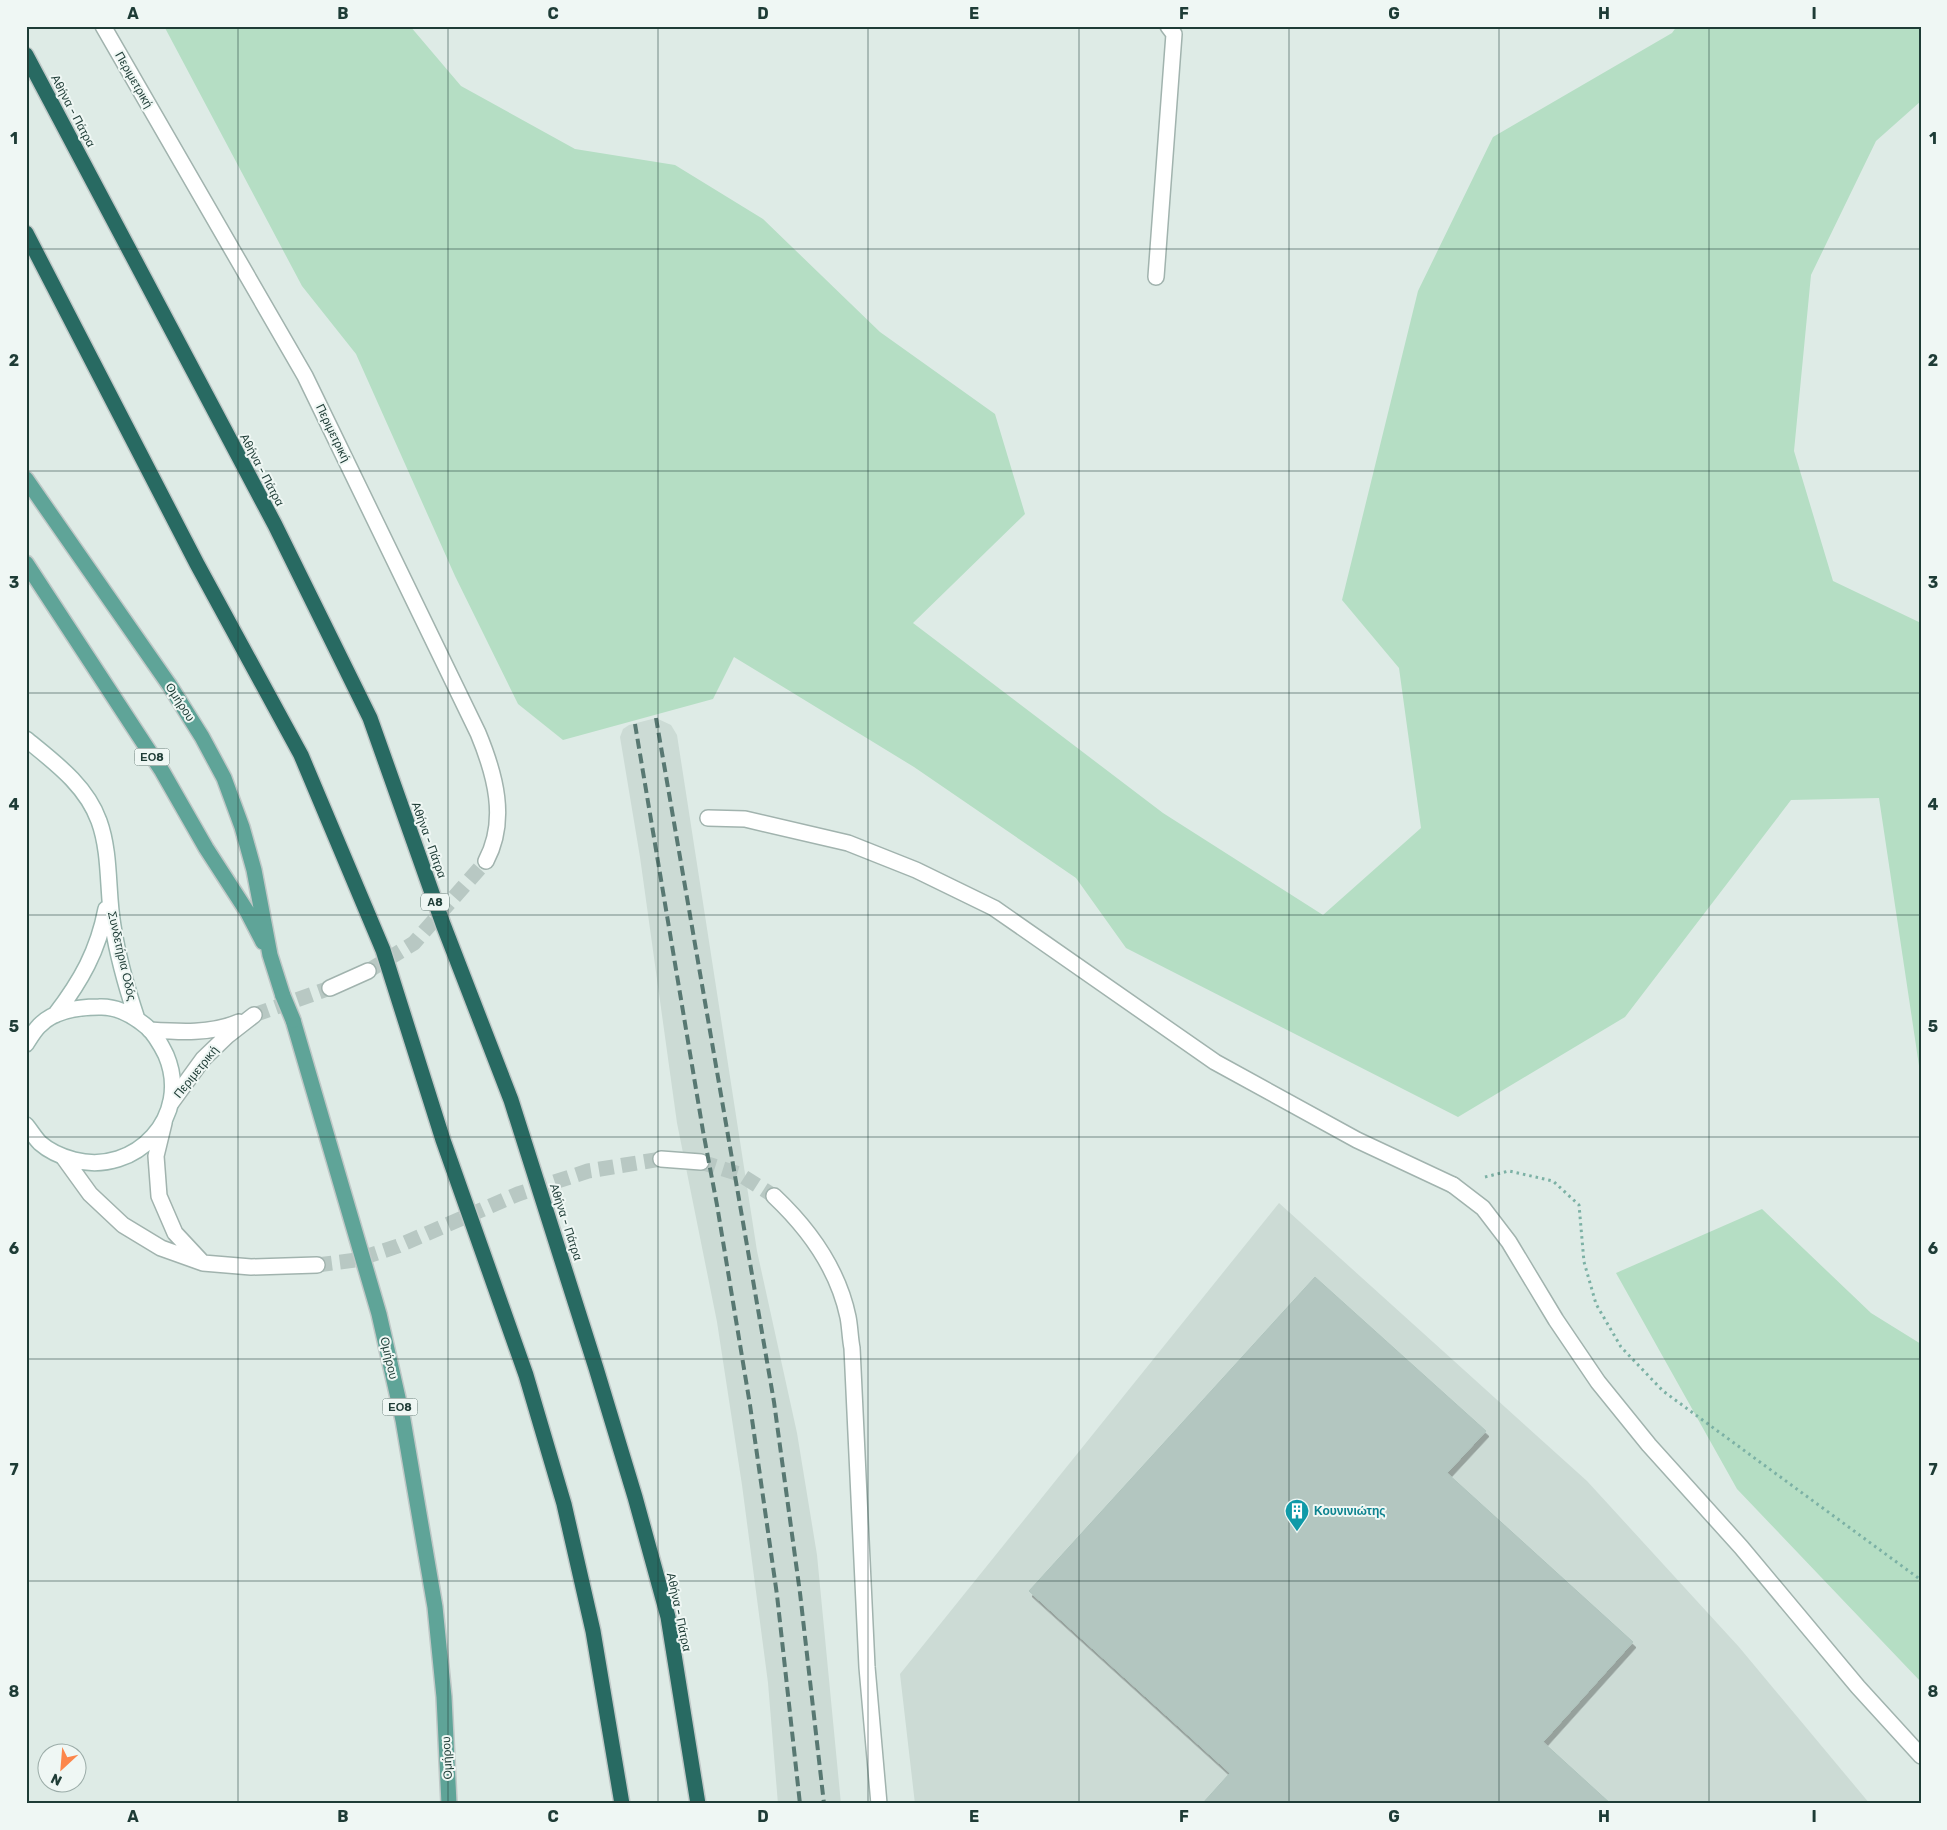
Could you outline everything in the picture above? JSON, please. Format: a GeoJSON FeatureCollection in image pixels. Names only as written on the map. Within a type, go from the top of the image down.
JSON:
{"type":"FeatureCollection","features":[{"type":"Feature","properties":{"kind":"highway","name":"Αθήνα - Πάτρα"},"geometry":{"type":"LineString","coordinates":[[26,55],[275,525],[370,718],[443,924],[511,1100],[635,1497],[668,1617],[698,1804]]}},
{"type":"Feature","properties":{"kind":"highway"},"geometry":{"type":"LineString","coordinates":[[26,233],[197,564],[300,755],[383,950],[444,1140],[526,1375],[564,1504],[593,1631],[622,1804]]}},
{"type":"Feature","properties":{"kind":"main road","name":"Ομήρου"},"geometry":{"type":"LineString","coordinates":[[26,479],[170,686],[202,737],[224,778],[242,827],[254,870],[270,955],[293,1020],[379,1314],[403,1420],[435,1607],[444,1697],[449,1804]]}},
{"type":"Feature","properties":{"kind":"main road","name":"Ομήρου"},"geometry":{"type":"LineString","coordinates":[[26,563],[162,771],[206,848],[248,913],[270,955]]}},
{"type":"Feature","properties":{"kind":"street","name":"Περιμετρική"},"geometry":{"type":"LineString","coordinates":[[103,26],[305,376],[478,733],[490,762],[496,790],[497,812],[494,845],[486,861]]}},
{"type":"Feature","properties":{"kind":"street"},"geometry":{"type":"LineString","coordinates":[[1156,277],[1174,34],[1168,26]]}},
{"type":"Feature","properties":{"kind":"street","name":"Συνδετήρια Οδός"},"geometry":{"type":"LineString","coordinates":[[26,739],[62,768],[82,790],[99,820],[105,850],[113,926],[120,960],[137,1018]]}},
{"type":"Feature","properties":{"kind":"street"},"geometry":{"type":"LineString","coordinates":[[708,818],[745,819],[848,844],[916,870],[994,908],[1215,1062],[1357,1140],[1453,1185],[1483,1208],[1509,1242],[1556,1320],[1604,1389],[1649,1444],[1741,1547],[1858,1687],[1921,1756]]}},
{"type":"Feature","properties":{"kind":"street","name":"Συνδετήρια Οδός"},"geometry":{"type":"LineString","coordinates":[[55,1015],[88,967],[102,930],[109,893]]}},
{"type":"Feature","properties":{"kind":"street"},"geometry":{"type":"LineString","coordinates":[[330,988],[368,971]]}},
{"type":"Feature","properties":{"kind":"street"},"geometry":{"type":"LineString","coordinates":[[26,1044],[33,1023],[80,1007],[103,1006],[120,1010],[137,1018],[150,1030],[160,1043],[171,1066],[173,1092],[156,1156],[159,1196],[175,1233],[203,1263]]}},
{"type":"Feature","properties":{"kind":"street","name":"Περιμετρική"},"geometry":{"type":"LineString","coordinates":[[150,1030],[200,1032],[228,1027],[254,1015],[227,1036],[203,1060],[171,1102]]}},
{"type":"Feature","properties":{"kind":"street"},"geometry":{"type":"LineString","coordinates":[[26,1125],[41,1144],[64,1158],[88,1164],[112,1162],[135,1153],[153,1137],[164,1123]]}},
{"type":"Feature","properties":{"kind":"street"},"geometry":{"type":"LineString","coordinates":[[64,1158],[90,1194],[123,1225],[161,1248],[203,1263],[251,1267],[317,1265]]}},
{"type":"Feature","properties":{"kind":"street"},"geometry":{"type":"LineString","coordinates":[[661,1159],[701,1162]]}},
{"type":"Feature","properties":{"kind":"street"},"geometry":{"type":"LineString","coordinates":[[774,1196],[808,1232],[826,1260],[839,1288],[848,1317],[852,1348],[867,1667],[879,1804]]}},
{"type":"Feature","properties":{"kind":"path"},"geometry":{"type":"LineString","coordinates":[[1453,1185],[1509,1171],[1553,1182],[1579,1205],[1584,1262],[1596,1304],[1621,1347],[1663,1391],[1921,1580]]}},
{"type":"Feature","properties":{"kind":"shaded area"},"geometry":{"type":"Polygon","coordinates":[[[656,718],[671,725],[677,735],[757,1251],[797,1433],[817,1555],[841,1804],[778,1804],[768,1683],[742,1485],[717,1322],[677,1123],[640,857],[620,737],[623,729],[629,725],[656,718]]]}},
{"type":"Feature","properties":{"kind":"shaded area"},"geometry":{"type":"Polygon","coordinates":[[[1279,1203],[1587,1481],[1739,1647],[1870,1804],[915,1804],[900,1674],[1279,1203]]]}},
{"type":"Feature","properties":{"kind":"green space"},"geometry":{"type":"Polygon","coordinates":[[[164,26],[410,26],[461,86],[575,149],[675,165],[763,219],[880,332],[995,414],[1025,514],[913,623],[1163,813],[1323,915],[1421,828],[1399,668],[1342,600],[1418,291],[1493,137],[1672,33],[1677,26],[1921,26],[1921,101],[1876,141],[1811,275],[1794,451],[1833,581],[1921,623],[1921,1079],[1879,798],[1791,800],[1625,1017],[1458,1117],[1126,948],[1076,878],[914,767],[734,657],[713,699],[563,740],[518,704],[455,576],[356,354],[302,286],[164,26]]]}},
{"type":"Feature","properties":{"kind":"green space"},"geometry":{"type":"Polygon","coordinates":[[[1762,1209],[1871,1313],[1921,1344],[1921,1682],[1737,1489],[1616,1273],[1762,1209]]]}},
{"type":"Feature","properties":{"kind":"building","name":"Κουνινιώτης"},"geometry":{"type":"Polygon","coordinates":[[[1315,1277],[1486,1431],[1447,1473],[1633,1642],[1543,1742],[1611,1804],[1202,1804],[1230,1773],[1029,1591],[1315,1277]]]}},
{"type":"Feature","properties":{"kind":"tunnel"},"geometry":{"type":"LineString","coordinates":[[368,971],[414,943],[486,861]]}},
{"type":"Feature","properties":{"kind":"tunnel"},"geometry":{"type":"LineString","coordinates":[[254,1015],[330,988]]}},
{"type":"Feature","properties":{"kind":"tunnel"},"geometry":{"type":"LineString","coordinates":[[317,1265],[356,1260],[398,1246],[518,1194],[588,1171],[661,1159]]}},
{"type":"Feature","properties":{"kind":"tunnel"},"geometry":{"type":"LineString","coordinates":[[701,1162],[739,1174],[774,1196]]}},
{"type":"Feature","properties":{"kind":"railway"},"geometry":{"type":"LineString","coordinates":[[656,718],[774,1402],[800,1593],[824,1804]]}},
{"type":"Feature","properties":{"kind":"railway"},"geometry":{"type":"LineString","coordinates":[[635,724],[750,1405],[777,1595],[800,1804]]}},
{"type":"Feature","properties":{"kind":"place","name":"Κουνινιώτης"},"geometry":{"type":"Point","coordinates":[1297,1532]}}]}
